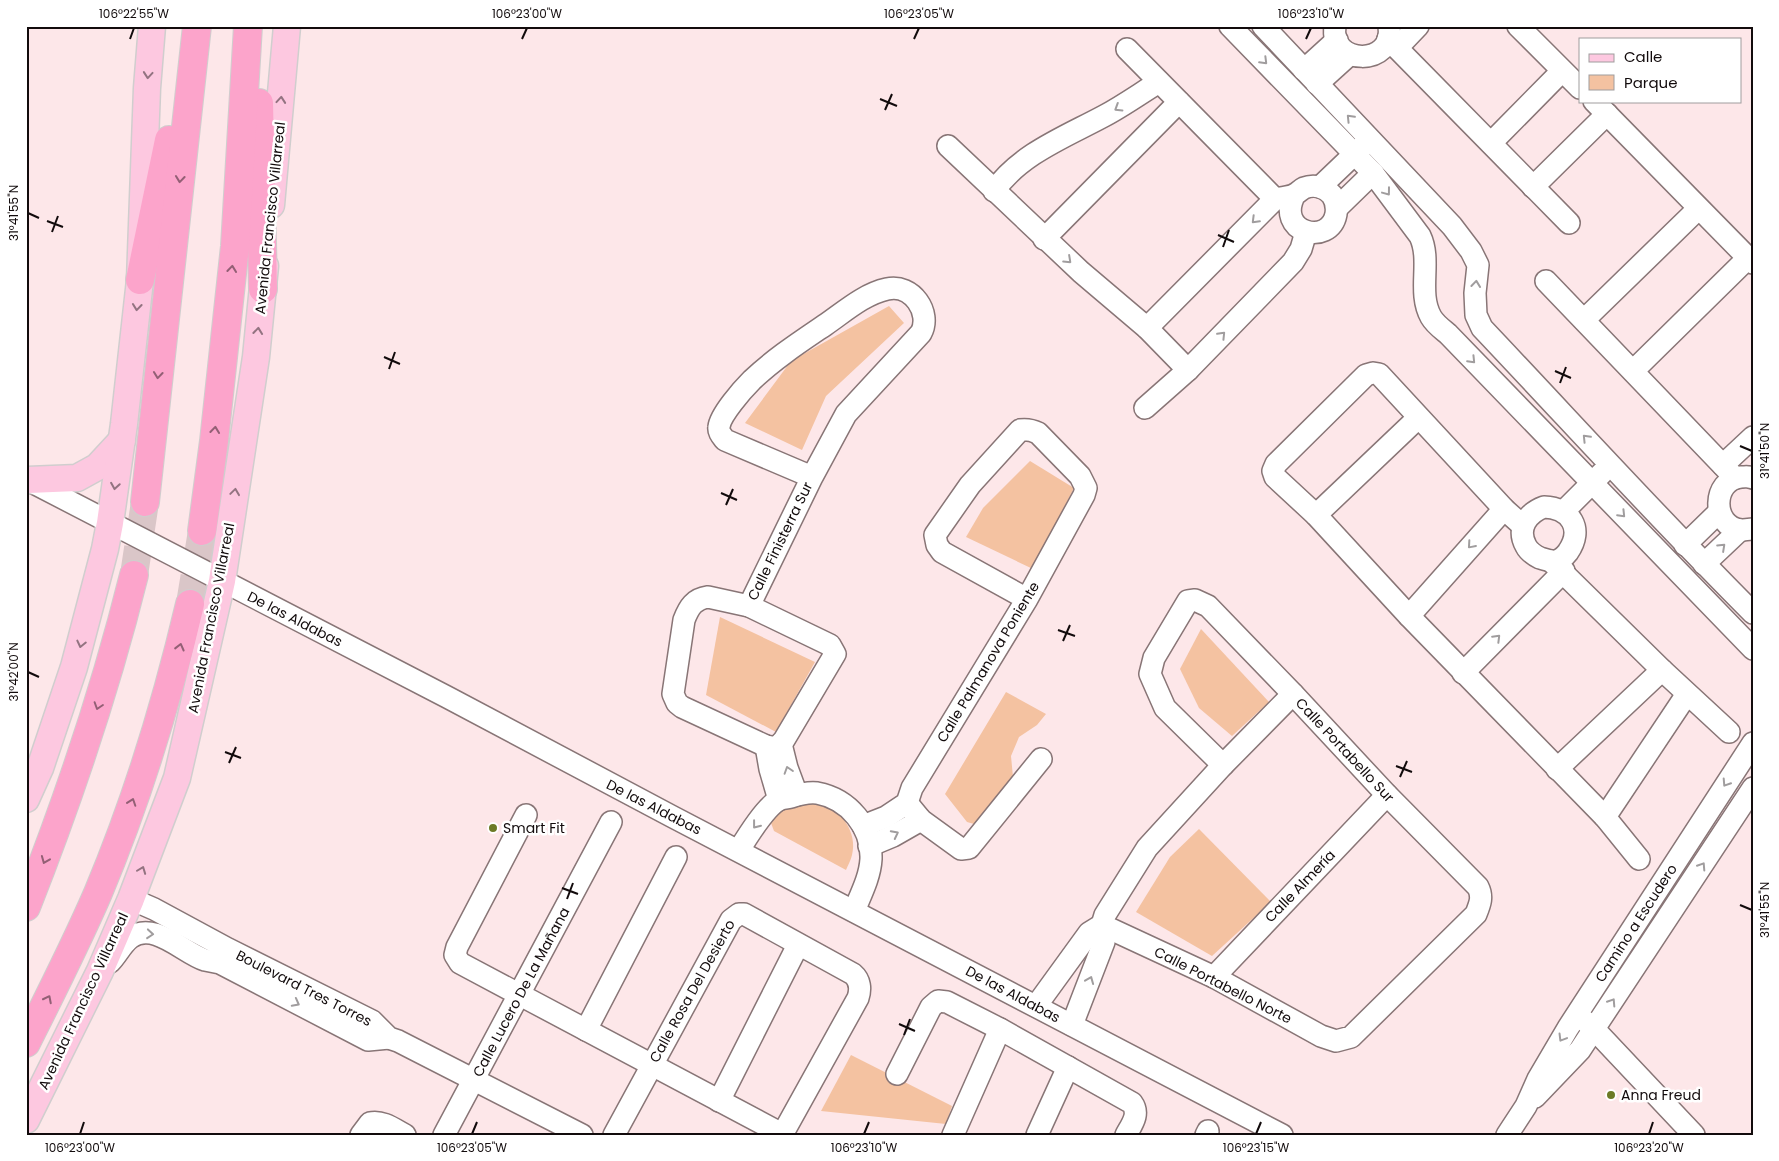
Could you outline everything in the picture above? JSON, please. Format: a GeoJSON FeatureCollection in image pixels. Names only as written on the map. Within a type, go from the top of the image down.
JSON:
{"type":"FeatureCollection","features":[{"type":"Feature","properties":{"kind":"highway"},"geometry":{"type":"LineString","coordinates":[[140,280],[192,26]]}},
{"type":"Feature","properties":{"kind":"highway"},"geometry":{"type":"LineString","coordinates":[[145,502],[197,26]]}},
{"type":"Feature","properties":{"kind":"highway","name":"Avenida Francisco Villarreal"},"geometry":{"type":"LineString","coordinates":[[202,531],[214,441],[235,246],[248,26]]}},
{"type":"Feature","properties":{"kind":"highway"},"geometry":{"type":"LineString","coordinates":[[253,26],[260,113],[262,288]]}},
{"type":"Feature","properties":{"kind":"highway"},"geometry":{"type":"LineString","coordinates":[[26,907],[54,837],[99,705],[134,575]]}},
{"type":"Feature","properties":{"kind":"highway","name":"Avenida Francisco Villarreal"},"geometry":{"type":"LineString","coordinates":[[26,1043],[68,960],[99,891],[148,753],[179,650],[190,604]]}},
{"type":"Feature","properties":{"kind":"main road"},"geometry":{"type":"LineString","coordinates":[[26,799],[33,775],[79,651],[110,524],[122,440],[140,280],[147,88],[152,26]]}},
{"type":"Feature","properties":{"kind":"main road","name":"Avenida Francisco Villarreal"},"geometry":{"type":"LineString","coordinates":[[26,1120],[100,971],[131,899],[177,778],[222,581],[256,357],[287,26]]}},
{"type":"Feature","properties":{"kind":"main road"},"geometry":{"type":"LineString","coordinates":[[27,479],[76,478],[97,467],[122,440]]}},
{"type":"Feature","properties":{"kind":"street"},"geometry":{"type":"LineString","coordinates":[[1230,26],[1452,226],[1471,251],[1478,265],[1475,293],[1476,315],[1482,328],[1694,554],[1753,613]]}},
{"type":"Feature","properties":{"kind":"street"},"geometry":{"type":"LineString","coordinates":[[1263,26],[1311,77],[1363,146],[1373,173],[1420,236],[1424,244],[1426,304],[1431,318],[1753,649]]}},
{"type":"Feature","properties":{"kind":"street"},"geometry":{"type":"LineString","coordinates":[[1311,77],[1340,40],[1358,57],[1367,57],[1376,54],[1391,38],[1418,26]]}},
{"type":"Feature","properties":{"kind":"street"},"geometry":{"type":"LineString","coordinates":[[1518,26],[1579,87]]}},
{"type":"Feature","properties":{"kind":"street"},"geometry":{"type":"LineString","coordinates":[[1391,38],[1569,223]]}},
{"type":"Feature","properties":{"kind":"street"},"geometry":{"type":"LineString","coordinates":[[1127,49],[1179,102],[1285,197],[1291,202],[1292,220],[1298,228],[1306,232],[1324,231],[1336,217],[1337,208],[1334,199],[1328,191],[1320,187],[1311,186],[1285,197],[1147,328]]}},
{"type":"Feature","properties":{"kind":"street"},"geometry":{"type":"LineString","coordinates":[[1491,143],[1562,71]]}},
{"type":"Feature","properties":{"kind":"street"},"geometry":{"type":"LineString","coordinates":[[994,191],[1019,163],[1106,115],[1159,82]]}},
{"type":"Feature","properties":{"kind":"street"},"geometry":{"type":"LineString","coordinates":[[1044,239],[1179,102]]}},
{"type":"Feature","properties":{"kind":"street"},"geometry":{"type":"LineString","coordinates":[[1533,186],[1600,108],[1750,261],[1633,371]]}},
{"type":"Feature","properties":{"kind":"street"},"geometry":{"type":"LineString","coordinates":[[948,146],[1080,272],[1147,328],[1188,370]]}},
{"type":"Feature","properties":{"kind":"street"},"geometry":{"type":"LineString","coordinates":[[1320,187],[1363,146]]}},
{"type":"Feature","properties":{"kind":"street"},"geometry":{"type":"LineString","coordinates":[[1337,208],[1373,173]]}},
{"type":"Feature","properties":{"kind":"street"},"geometry":{"type":"LineString","coordinates":[[1584,320],[1698,209]]}},
{"type":"Feature","properties":{"kind":"street"},"geometry":{"type":"LineString","coordinates":[[1424,244],[1452,226]]}},
{"type":"Feature","properties":{"kind":"street"},"geometry":{"type":"LineString","coordinates":[[1145,408],[1188,370],[1293,262],[1301,249],[1306,232]]}},
{"type":"Feature","properties":{"kind":"street"},"geometry":{"type":"LineString","coordinates":[[1546,280],[1633,371],[1737,474]]}},
{"type":"Feature","properties":{"kind":"street","name":"Calle Finisterra Sur"},"geometry":{"type":"LineString","coordinates":[[749,606],[812,477],[846,414],[921,333],[925,325],[923,310],[911,295],[903,290],[888,288],[864,298],[785,352],[751,381],[721,419],[718,428],[725,440],[812,477]]}},
{"type":"Feature","properties":{"kind":"street"},"geometry":{"type":"LineString","coordinates":[[1448,334],[1476,315]]}},
{"type":"Feature","properties":{"kind":"street"},"geometry":{"type":"LineString","coordinates":[[1523,526],[1504,509],[1379,374],[1373,372],[1366,376],[1276,464],[1273,471],[1275,477],[1316,515],[1463,673],[1604,817],[1639,859]]}},
{"type":"Feature","properties":{"kind":"street"},"geometry":{"type":"LineString","coordinates":[[1316,515],[1418,418]]}},
{"type":"Feature","properties":{"kind":"street","name":"Calle Palmanova Poniente"},"geometry":{"type":"LineString","coordinates":[[907,803],[912,788],[1027,599],[1084,495],[1086,488],[1080,476],[1038,434],[1032,430],[1020,430],[970,485],[935,535],[937,545],[942,552],[1027,599]]}},
{"type":"Feature","properties":{"kind":"street"},"geometry":{"type":"LineString","coordinates":[[1746,529],[1727,524],[1719,512],[1718,499],[1724,486],[1737,474],[1753,437]]}},
{"type":"Feature","properties":{"kind":"street"},"geometry":{"type":"LineString","coordinates":[[1568,516],[1615,469]]}},
{"type":"Feature","properties":{"kind":"street","name":"De las Aldabas"},"geometry":{"type":"LineString","coordinates":[[27,479],[1282,1135]]}},
{"type":"Feature","properties":{"kind":"street"},"geometry":{"type":"LineString","coordinates":[[1463,673],[1557,566],[1574,541],[1575,530],[1568,516],[1554,507],[1544,507],[1535,510],[1527,517],[1523,526],[1522,536],[1532,554],[1557,566],[1662,670],[1729,732]]}},
{"type":"Feature","properties":{"kind":"street"},"geometry":{"type":"LineString","coordinates":[[1409,616],[1504,509]]}},
{"type":"Feature","properties":{"kind":"street"},"geometry":{"type":"LineString","coordinates":[[1694,554],[1719,512]]}},
{"type":"Feature","properties":{"kind":"street"},"geometry":{"type":"LineString","coordinates":[[1676,570],[1694,554],[1746,529]]}},
{"type":"Feature","properties":{"kind":"street"},"geometry":{"type":"LineString","coordinates":[[769,744],[835,654],[830,644],[749,606],[708,597],[695,601],[687,611],[684,620],[673,694],[674,699],[682,707],[769,744],[787,768],[788,797]]}},
{"type":"Feature","properties":{"kind":"street","name":"Calle Portabello Sur"},"geometry":{"type":"LineString","coordinates":[[1224,765],[1165,708],[1150,674],[1154,658],[1188,601],[1195,600],[1208,606],[1387,795],[1478,887],[1482,894],[1476,914],[1345,1040]]}},
{"type":"Feature","properties":{"kind":"street"},"geometry":{"type":"LineString","coordinates":[[1557,769],[1662,670]]}},
{"type":"Feature","properties":{"kind":"street"},"geometry":{"type":"LineString","coordinates":[[1072,1025],[1104,942],[1102,925],[1108,909],[1147,848],[1293,694]]}},
{"type":"Feature","properties":{"kind":"street"},"geometry":{"type":"LineString","coordinates":[[1604,817],[1687,694]]}},
{"type":"Feature","properties":{"kind":"street","name":"Camino a Escudero"},"geometry":{"type":"LineString","coordinates":[[1507,1135],[1526,1106],[1538,1079],[1577,1015],[1753,742]]}},
{"type":"Feature","properties":{"kind":"street"},"geometry":{"type":"LineString","coordinates":[[866,836],[907,803],[921,820],[961,849],[969,848],[1041,760]]}},
{"type":"Feature","properties":{"kind":"street","name":"Camino a Escudero"},"geometry":{"type":"LineString","coordinates":[[1526,1106],[1580,1050],[1753,788]]}},
{"type":"Feature","properties":{"kind":"street"},"geometry":{"type":"LineString","coordinates":[[739,850],[754,826],[788,797],[805,793],[817,793],[830,797],[856,814],[866,836],[871,858],[869,871],[854,910]]}},
{"type":"Feature","properties":{"kind":"street","name":"Calle Almería"},"geometry":{"type":"LineString","coordinates":[[1214,977],[1387,795]]}},
{"type":"Feature","properties":{"kind":"street"},"geometry":{"type":"LineString","coordinates":[[526,815],[457,947],[455,955],[460,963],[782,1134]]}},
{"type":"Feature","properties":{"kind":"street"},"geometry":{"type":"LineString","coordinates":[[866,836],[921,820]]}},
{"type":"Feature","properties":{"kind":"street","name":"Calle Lucero De La Mañana"},"geometry":{"type":"LineString","coordinates":[[444,1135],[611,822]]}},
{"type":"Feature","properties":{"kind":"street"},"geometry":{"type":"LineString","coordinates":[[586,1030],[676,857]]}},
{"type":"Feature","properties":{"kind":"street","name":"Boulevard Tres Torres"},"geometry":{"type":"LineString","coordinates":[[131,899],[154,909],[224,956],[372,1021],[388,1038],[398,1041],[582,1135]]}},
{"type":"Feature","properties":{"kind":"street","name":"Calle Rosa Del Desierto"},"geometry":{"type":"LineString","coordinates":[[614,1135],[651,1064],[734,916],[739,914],[744,914],[852,974],[857,978],[860,990],[858,998],[782,1134]]}},
{"type":"Feature","properties":{"kind":"street"},"geometry":{"type":"LineString","coordinates":[[1036,1006],[1089,933],[1102,925]]}},
{"type":"Feature","properties":{"kind":"street","name":"Calle Portabello Norte"},"geometry":{"type":"LineString","coordinates":[[1102,925],[1214,977],[1321,1036],[1336,1041],[1345,1040]]}},
{"type":"Feature","properties":{"kind":"street"},"geometry":{"type":"LineString","coordinates":[[100,971],[116,957],[129,938],[136,934],[156,934],[204,960],[224,956]]}},
{"type":"Feature","properties":{"kind":"street"},"geometry":{"type":"LineString","coordinates":[[719,1101],[798,945]]}},
{"type":"Feature","properties":{"kind":"street"},"geometry":{"type":"LineString","coordinates":[[897,1074],[931,1007],[938,1001],[947,1002],[1000,1029],[1132,1103],[1136,1116],[1126,1135]]}},
{"type":"Feature","properties":{"kind":"street"},"geometry":{"type":"LineString","coordinates":[[1577,1015],[1594,1029],[1694,1135]]}},
{"type":"Feature","properties":{"kind":"street"},"geometry":{"type":"LineString","coordinates":[[952,1135],[1000,1029]]}},
{"type":"Feature","properties":{"kind":"street"},"geometry":{"type":"LineString","coordinates":[[1037,1135],[1068,1067]]}},
{"type":"Feature","properties":{"kind":"street"},"geometry":{"type":"LineString","coordinates":[[361,1135],[370,1123],[375,1121],[405,1135]]}},
{"type":"Feature","properties":{"kind":"green space"},"geometry":{"type":"Polygon","coordinates":[[[889,306],[904,323],[826,396],[802,450],[745,423],[791,361],[889,306]]]}},
{"type":"Feature","properties":{"kind":"green space"},"geometry":{"type":"Polygon","coordinates":[[[1030,461],[1074,488],[1033,569],[966,537],[983,508],[1030,461]]]}},
{"type":"Feature","properties":{"kind":"green space"},"geometry":{"type":"Polygon","coordinates":[[[720,617],[815,662],[776,732],[706,695],[720,617]]]}},
{"type":"Feature","properties":{"kind":"green space"},"geometry":{"type":"Polygon","coordinates":[[[1201,629],[1269,702],[1232,736],[1199,708],[1180,669],[1201,629]]]}},
{"type":"Feature","properties":{"kind":"green space"},"geometry":{"type":"Polygon","coordinates":[[[1006,692],[1046,714],[1037,725],[1019,737],[1011,756],[1013,777],[974,824],[967,822],[945,794],[1006,692]]]}},
{"type":"Feature","properties":{"kind":"green space"},"geometry":{"type":"Polygon","coordinates":[[[795,803],[819,803],[834,810],[841,816],[850,830],[853,847],[852,857],[846,870],[774,831],[771,823],[774,816],[795,803]]]}},
{"type":"Feature","properties":{"kind":"green space"},"geometry":{"type":"Polygon","coordinates":[[[1199,829],[1271,902],[1212,956],[1136,912],[1170,857],[1199,829]]]}},
{"type":"Feature","properties":{"kind":"green space"},"geometry":{"type":"Polygon","coordinates":[[[851,1055],[952,1106],[946,1124],[821,1111],[851,1055]]]}},
{"type":"Feature","properties":{"kind":"tunnel"},"geometry":{"type":"LineString","coordinates":[[134,575],[145,502]]}},
{"type":"Feature","properties":{"kind":"tunnel"},"geometry":{"type":"LineString","coordinates":[[190,604],[202,531]]}},
{"type":"Feature","properties":{"kind":"place","name":"Smart Fit"},"geometry":{"type":"Point","coordinates":[493,828]}},
{"type":"Feature","properties":{"kind":"place","name":"Anna Freud"},"geometry":{"type":"Point","coordinates":[1611,1095]}}]}
